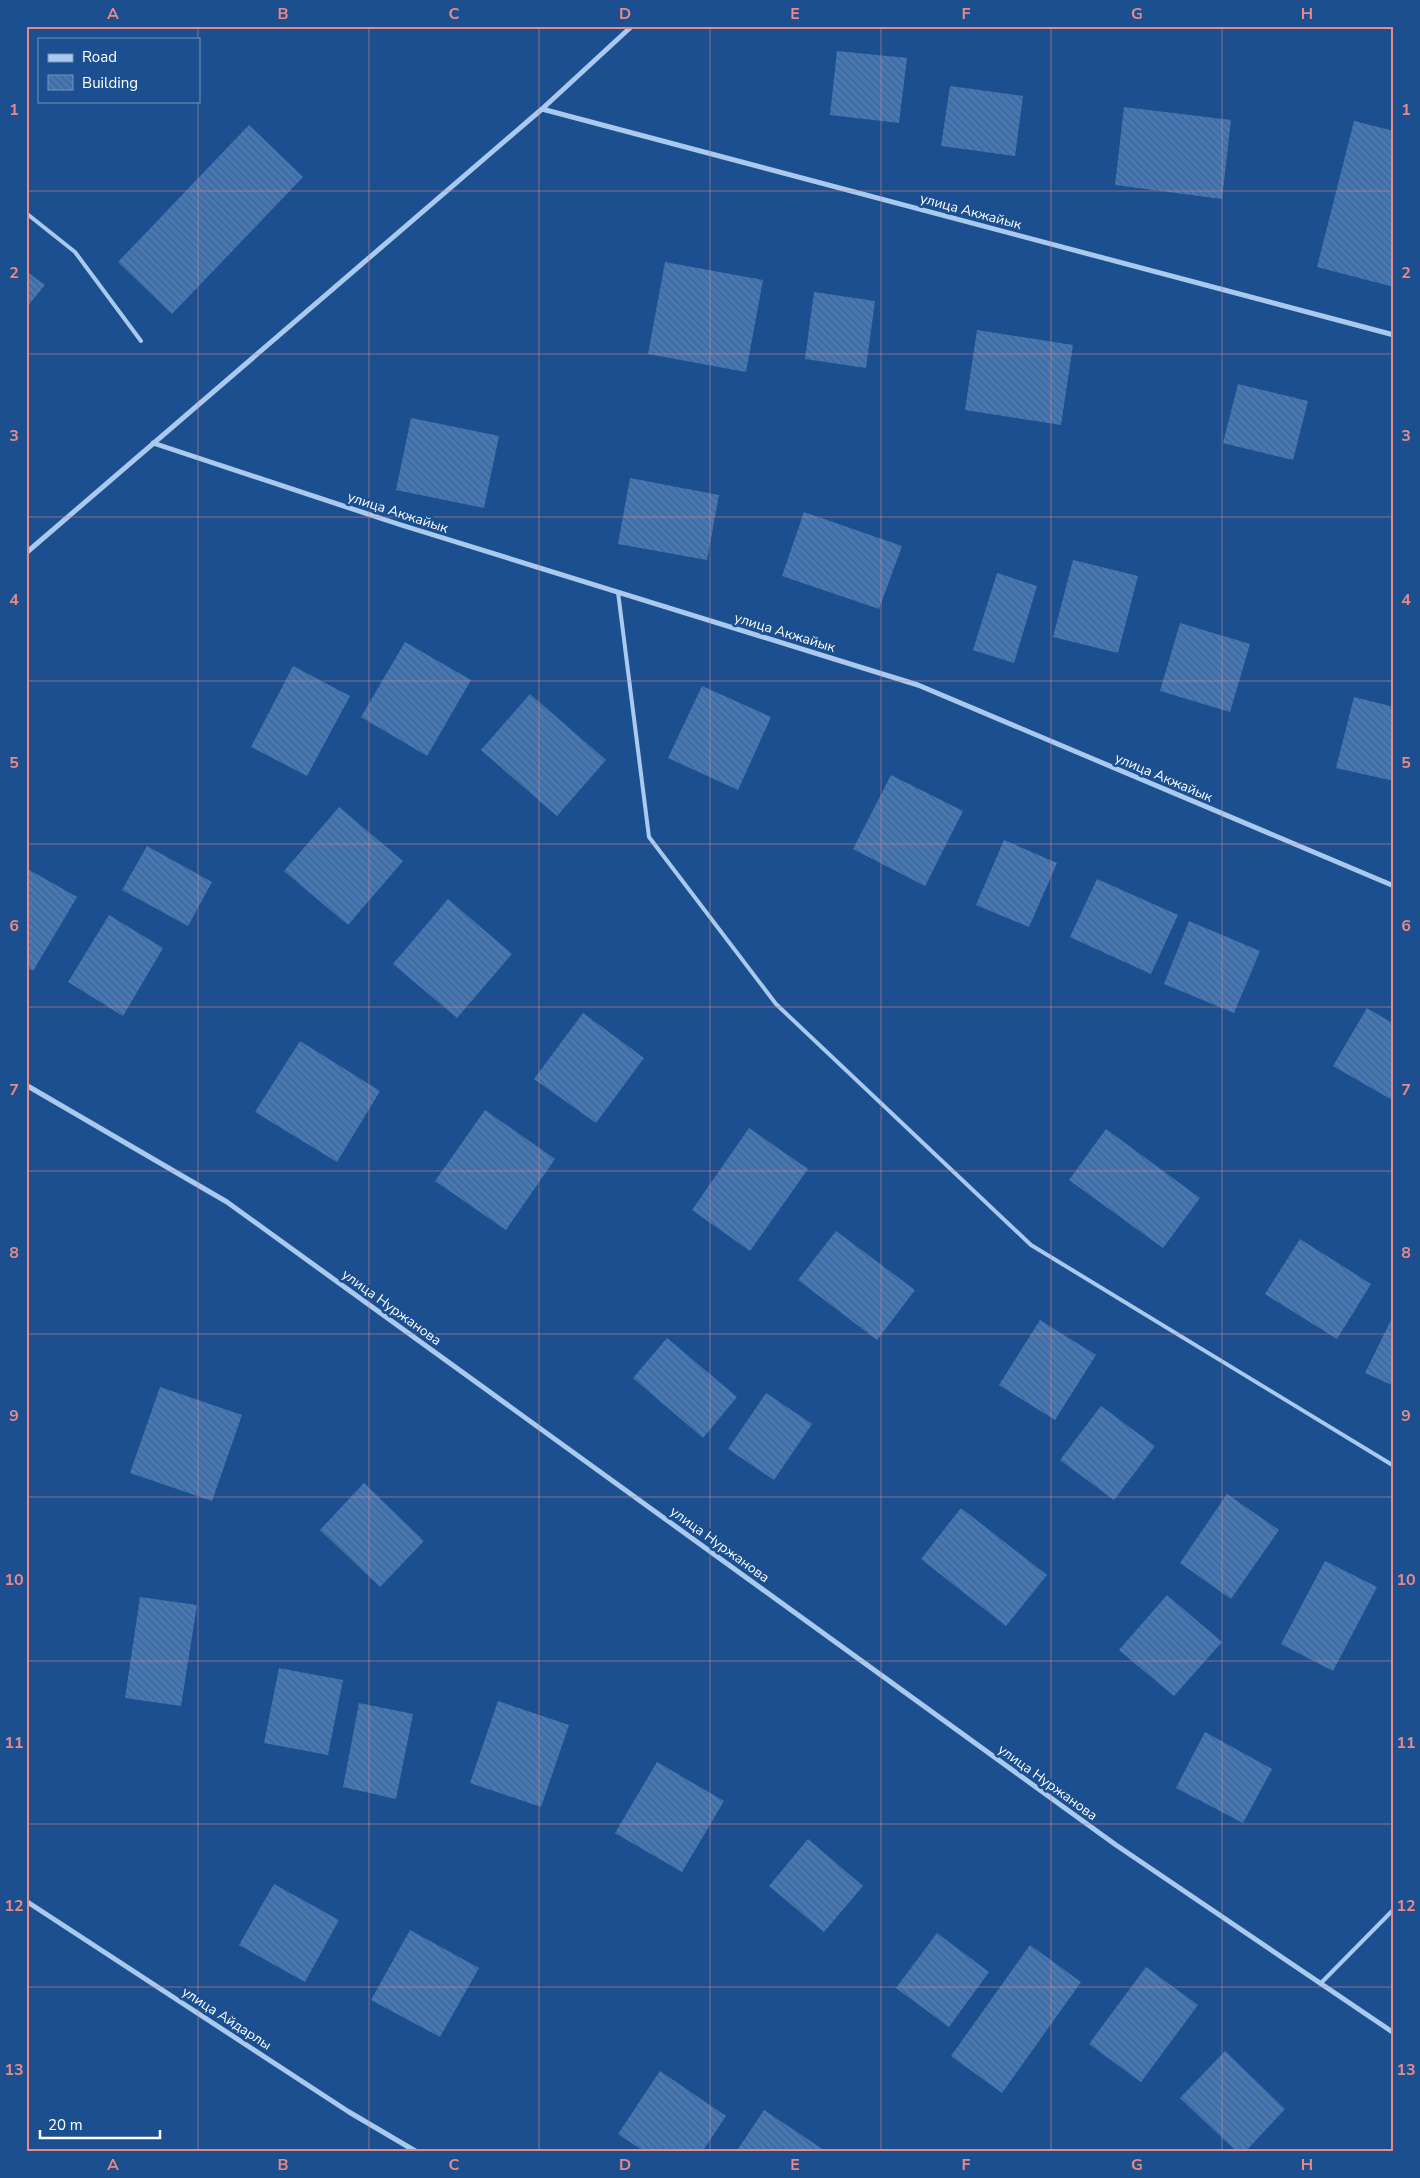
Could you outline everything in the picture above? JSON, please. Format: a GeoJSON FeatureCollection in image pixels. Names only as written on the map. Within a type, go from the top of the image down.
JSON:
{"type":"FeatureCollection","features":[{"type":"Feature","properties":{"kind":"street"},"geometry":{"type":"LineString","coordinates":[[26,553],[542,109],[632,26]]}},
{"type":"Feature","properties":{"kind":"street","name":"улица Акжайык"},"geometry":{"type":"LineString","coordinates":[[542,109],[1394,336]]}},
{"type":"Feature","properties":{"kind":"street","name":"улица Акжайык"},"geometry":{"type":"LineString","coordinates":[[153,443],[398,524],[918,685],[1394,886]]}},
{"type":"Feature","properties":{"kind":"street","name":"улица Нуржанова"},"geometry":{"type":"LineString","coordinates":[[26,1085],[227,1202],[1108,1839],[1394,2033]]}},
{"type":"Feature","properties":{"kind":"street","name":"улица Айдарлы"},"geometry":{"type":"LineString","coordinates":[[26,1901],[349,2112],[417,2152]]}},
{"type":"Feature","properties":{"kind":"lane"},"geometry":{"type":"LineString","coordinates":[[26,213],[75,252],[142,341]]}},
{"type":"Feature","properties":{"kind":"lane"},"geometry":{"type":"LineString","coordinates":[[618,592],[649,837],[776,1004],[1031,1245],[1394,1466]]}},
{"type":"Feature","properties":{"kind":"lane"},"geometry":{"type":"LineString","coordinates":[[1321,1983],[1394,1909]]}},
{"type":"Feature","properties":{"kind":"building"},"geometry":{"type":"Polygon","coordinates":[[[837,51],[907,58],[899,123],[830,115],[837,51]]]}},
{"type":"Feature","properties":{"kind":"building"},"geometry":{"type":"Polygon","coordinates":[[[950,86],[1023,96],[1015,156],[941,146],[950,86]]]}},
{"type":"Feature","properties":{"kind":"building"},"geometry":{"type":"Polygon","coordinates":[[[1124,107],[1231,120],[1222,199],[1115,185],[1124,107]]]}},
{"type":"Feature","properties":{"kind":"building"},"geometry":{"type":"Polygon","coordinates":[[[1354,121],[1394,131],[1394,287],[1317,267],[1354,121]]]}},
{"type":"Feature","properties":{"kind":"building"},"geometry":{"type":"Polygon","coordinates":[[[249,125],[303,177],[172,314],[118,262],[249,125]]]}},
{"type":"Feature","properties":{"kind":"building"},"geometry":{"type":"Polygon","coordinates":[[[665,262],[763,280],[746,372],[648,354],[665,262]]]}},
{"type":"Feature","properties":{"kind":"building"},"geometry":{"type":"Polygon","coordinates":[[[26,271],[45,285],[26,308],[26,271]]]}},
{"type":"Feature","properties":{"kind":"building"},"geometry":{"type":"Polygon","coordinates":[[[814,292],[875,301],[866,368],[805,359],[814,292]]]}},
{"type":"Feature","properties":{"kind":"building"},"geometry":{"type":"Polygon","coordinates":[[[977,330],[1073,345],[1061,425],[965,410],[977,330]]]}},
{"type":"Feature","properties":{"kind":"building"},"geometry":{"type":"Polygon","coordinates":[[[1238,384],[1308,401],[1293,460],[1223,443],[1238,384]]]}},
{"type":"Feature","properties":{"kind":"building"},"geometry":{"type":"Polygon","coordinates":[[[411,418],[499,436],[484,508],[396,490],[411,418]]]}},
{"type":"Feature","properties":{"kind":"building"},"geometry":{"type":"Polygon","coordinates":[[[630,478],[719,495],[707,560],[618,544],[630,478]]]}},
{"type":"Feature","properties":{"kind":"building"},"geometry":{"type":"Polygon","coordinates":[[[804,512],[902,546],[879,609],[782,576],[804,512]]]}},
{"type":"Feature","properties":{"kind":"building"},"geometry":{"type":"Polygon","coordinates":[[[1073,560],[1138,576],[1118,653],[1053,637],[1073,560]]]}},
{"type":"Feature","properties":{"kind":"building"},"geometry":{"type":"Polygon","coordinates":[[[997,573],[1037,586],[1014,663],[973,650],[997,573]]]}},
{"type":"Feature","properties":{"kind":"building"},"geometry":{"type":"Polygon","coordinates":[[[1180,623],[1250,644],[1230,712],[1160,691],[1180,623]]]}},
{"type":"Feature","properties":{"kind":"building"},"geometry":{"type":"Polygon","coordinates":[[[405,642],[471,680],[427,756],[361,717],[405,642]]]}},
{"type":"Feature","properties":{"kind":"building"},"geometry":{"type":"Polygon","coordinates":[[[293,666],[350,696],[307,776],[251,747],[293,666]]]}},
{"type":"Feature","properties":{"kind":"building"},"geometry":{"type":"Polygon","coordinates":[[[702,686],[771,717],[738,790],[668,758],[702,686]]]}},
{"type":"Feature","properties":{"kind":"building"},"geometry":{"type":"Polygon","coordinates":[[[530,694],[606,760],[557,816],[481,750],[530,694]]]}},
{"type":"Feature","properties":{"kind":"building"},"geometry":{"type":"Polygon","coordinates":[[[1354,697],[1394,707],[1394,781],[1336,768],[1354,697]]]}},
{"type":"Feature","properties":{"kind":"building"},"geometry":{"type":"Polygon","coordinates":[[[891,775],[963,811],[925,886],[853,849],[891,775]]]}},
{"type":"Feature","properties":{"kind":"building"},"geometry":{"type":"Polygon","coordinates":[[[339,807],[403,861],[348,925],[284,871],[339,807]]]}},
{"type":"Feature","properties":{"kind":"building"},"geometry":{"type":"Polygon","coordinates":[[[1004,840],[1057,863],[1029,927],[976,905],[1004,840]]]}},
{"type":"Feature","properties":{"kind":"building"},"geometry":{"type":"Polygon","coordinates":[[[147,846],[212,882],[188,926],[122,890],[147,846]]]}},
{"type":"Feature","properties":{"kind":"building"},"geometry":{"type":"Polygon","coordinates":[[[26,868],[77,897],[33,971],[26,967],[26,868]]]}},
{"type":"Feature","properties":{"kind":"building"},"geometry":{"type":"Polygon","coordinates":[[[1097,879],[1178,915],[1151,974],[1070,937],[1097,879]]]}},
{"type":"Feature","properties":{"kind":"building"},"geometry":{"type":"Polygon","coordinates":[[[448,899],[512,954],[457,1018],[393,964],[448,899]]]}},
{"type":"Feature","properties":{"kind":"building"},"geometry":{"type":"Polygon","coordinates":[[[109,915],[163,948],[123,1016],[68,982],[109,915]]]}},
{"type":"Feature","properties":{"kind":"building"},"geometry":{"type":"Polygon","coordinates":[[[1189,921],[1260,951],[1234,1013],[1164,984],[1189,921]]]}},
{"type":"Feature","properties":{"kind":"building"},"geometry":{"type":"Polygon","coordinates":[[[1367,1008],[1394,1024],[1394,1101],[1333,1066],[1367,1008]]]}},
{"type":"Feature","properties":{"kind":"building"},"geometry":{"type":"Polygon","coordinates":[[[583,1013],[644,1058],[596,1123],[534,1079],[583,1013]]]}},
{"type":"Feature","properties":{"kind":"building"},"geometry":{"type":"Polygon","coordinates":[[[300,1041],[380,1091],[337,1162],[255,1112],[300,1041]]]}},
{"type":"Feature","properties":{"kind":"building"},"geometry":{"type":"Polygon","coordinates":[[[485,1110],[555,1159],[506,1230],[435,1181],[485,1110]]]}},
{"type":"Feature","properties":{"kind":"building"},"geometry":{"type":"Polygon","coordinates":[[[749,1128],[808,1169],[750,1251],[692,1210],[749,1128]]]}},
{"type":"Feature","properties":{"kind":"building"},"geometry":{"type":"Polygon","coordinates":[[[1106,1129],[1200,1198],[1163,1248],[1069,1180],[1106,1129]]]}},
{"type":"Feature","properties":{"kind":"building"},"geometry":{"type":"Polygon","coordinates":[[[836,1231],[915,1290],[877,1340],[798,1280],[836,1231]]]}},
{"type":"Feature","properties":{"kind":"building"},"geometry":{"type":"Polygon","coordinates":[[[1300,1239],[1371,1284],[1337,1339],[1265,1294],[1300,1239]]]}},
{"type":"Feature","properties":{"kind":"building"},"geometry":{"type":"Polygon","coordinates":[[[1394,1314],[1394,1386],[1365,1373],[1394,1314]]]}},
{"type":"Feature","properties":{"kind":"building"},"geometry":{"type":"Polygon","coordinates":[[[1040,1320],[1096,1355],[1055,1420],[999,1385],[1040,1320]]]}},
{"type":"Feature","properties":{"kind":"building"},"geometry":{"type":"Polygon","coordinates":[[[667,1338],[737,1397],[703,1438],[633,1378],[667,1338]]]}},
{"type":"Feature","properties":{"kind":"building"},"geometry":{"type":"Polygon","coordinates":[[[160,1387],[242,1415],[212,1501],[130,1473],[160,1387]]]}},
{"type":"Feature","properties":{"kind":"building"},"geometry":{"type":"Polygon","coordinates":[[[766,1393],[812,1424],[774,1480],[728,1449],[766,1393]]]}},
{"type":"Feature","properties":{"kind":"building"},"geometry":{"type":"Polygon","coordinates":[[[1101,1406],[1155,1446],[1114,1500],[1060,1460],[1101,1406]]]}},
{"type":"Feature","properties":{"kind":"building"},"geometry":{"type":"Polygon","coordinates":[[[364,1483],[424,1541],[380,1587],[320,1530],[364,1483]]]}},
{"type":"Feature","properties":{"kind":"building"},"geometry":{"type":"Polygon","coordinates":[[[1227,1494],[1279,1530],[1231,1599],[1180,1563],[1227,1494]]]}},
{"type":"Feature","properties":{"kind":"building"},"geometry":{"type":"Polygon","coordinates":[[[961,1508],[1047,1575],[1006,1626],[921,1559],[961,1508]]]}},
{"type":"Feature","properties":{"kind":"building"},"geometry":{"type":"Polygon","coordinates":[[[1325,1561],[1377,1587],[1333,1671],[1281,1644],[1325,1561]]]}},
{"type":"Feature","properties":{"kind":"building"},"geometry":{"type":"Polygon","coordinates":[[[1167,1595],[1222,1642],[1174,1696],[1119,1650],[1167,1595]]]}},
{"type":"Feature","properties":{"kind":"building"},"geometry":{"type":"Polygon","coordinates":[[[140,1597],[197,1605],[181,1706],[125,1698],[140,1597]]]}},
{"type":"Feature","properties":{"kind":"building"},"geometry":{"type":"Polygon","coordinates":[[[279,1668],[343,1680],[328,1755],[264,1743],[279,1668]]]}},
{"type":"Feature","properties":{"kind":"building"},"geometry":{"type":"Polygon","coordinates":[[[498,1701],[569,1725],[541,1807],[470,1783],[498,1701]]]}},
{"type":"Feature","properties":{"kind":"building"},"geometry":{"type":"Polygon","coordinates":[[[359,1703],[413,1714],[396,1799],[343,1787],[359,1703]]]}},
{"type":"Feature","properties":{"kind":"building"},"geometry":{"type":"Polygon","coordinates":[[[1205,1732],[1272,1769],[1243,1823],[1176,1788],[1205,1732]]]}},
{"type":"Feature","properties":{"kind":"building"},"geometry":{"type":"Polygon","coordinates":[[[657,1762],[724,1801],[682,1872],[615,1833],[657,1762]]]}},
{"type":"Feature","properties":{"kind":"building"},"geometry":{"type":"Polygon","coordinates":[[[808,1839],[863,1886],[824,1932],[769,1886],[808,1839]]]}},
{"type":"Feature","properties":{"kind":"building"},"geometry":{"type":"Polygon","coordinates":[[[274,1884],[339,1920],[305,1982],[239,1945],[274,1884]]]}},
{"type":"Feature","properties":{"kind":"building"},"geometry":{"type":"Polygon","coordinates":[[[410,1930],[479,1968],[440,2037],[371,2000],[410,1930]]]}},
{"type":"Feature","properties":{"kind":"building"},"geometry":{"type":"Polygon","coordinates":[[[937,1933],[989,1972],[949,2027],[896,1988],[937,1933]]]}},
{"type":"Feature","properties":{"kind":"building"},"geometry":{"type":"Polygon","coordinates":[[[1030,1945],[1081,1982],[1002,2093],[951,2056],[1030,1945]]]}},
{"type":"Feature","properties":{"kind":"building"},"geometry":{"type":"Polygon","coordinates":[[[1146,1967],[1198,2005],[1141,2082],[1089,2044],[1146,1967]]]}},
{"type":"Feature","properties":{"kind":"building"},"geometry":{"type":"Polygon","coordinates":[[[1225,2051],[1285,2109],[1245,2152],[1237,2152],[1180,2098],[1225,2051]]]}},
{"type":"Feature","properties":{"kind":"building"},"geometry":{"type":"Polygon","coordinates":[[[660,2071],[726,2116],[702,2152],[645,2152],[618,2134],[660,2071]]]}},
{"type":"Feature","properties":{"kind":"building"},"geometry":{"type":"Polygon","coordinates":[[[764,2110],[824,2150],[823,2152],[736,2152],[764,2110]]]}}]}
